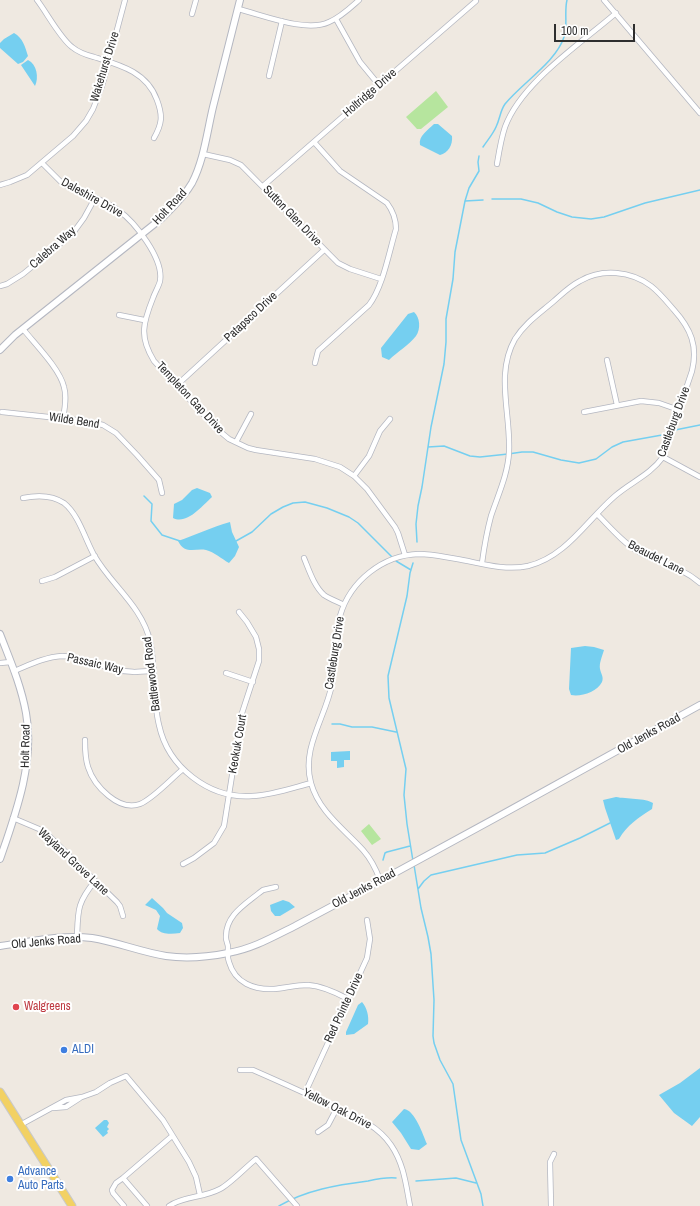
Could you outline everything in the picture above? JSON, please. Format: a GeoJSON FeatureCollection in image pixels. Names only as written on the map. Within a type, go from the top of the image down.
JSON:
{"type":"FeatureCollection","features":[{"type":"Feature","properties":{"kind":"main road"},"geometry":{"type":"LineString","coordinates":[[0,1092],[22,1124],[72,1206]]}},
{"type":"Feature","properties":{"kind":"street"},"geometry":{"type":"LineString","coordinates":[[37,0],[65,40],[73,48],[83,54],[127,68],[139,75],[153,91],[159,105],[161,118],[161,124],[154,138]]}},
{"type":"Feature","properties":{"kind":"street","name":"Wakehurst Drive"},"geometry":{"type":"LineString","coordinates":[[0,184],[19,179],[42,163],[73,136],[86,121],[97,99],[125,0]]}},
{"type":"Feature","properties":{"kind":"street"},"geometry":{"type":"LineString","coordinates":[[192,14],[196,0]]}},
{"type":"Feature","properties":{"kind":"street","name":"Holt Road"},"geometry":{"type":"LineString","coordinates":[[0,350],[23,329],[162,218],[182,197],[197,173],[203,154],[219,82],[240,0]]}},
{"type":"Feature","properties":{"kind":"street"},"geometry":{"type":"LineString","coordinates":[[238,9],[300,25],[314,26],[328,23],[336,19],[359,0]]}},
{"type":"Feature","properties":{"kind":"street"},"geometry":{"type":"LineString","coordinates":[[604,0],[700,113]]}},
{"type":"Feature","properties":{"kind":"street","name":"Holtridge Drive"},"geometry":{"type":"LineString","coordinates":[[263,186],[476,1]]}},
{"type":"Feature","properties":{"kind":"street"},"geometry":{"type":"LineString","coordinates":[[497,164],[505,127],[524,94],[541,76],[616,14]]}},
{"type":"Feature","properties":{"kind":"street"},"geometry":{"type":"LineString","coordinates":[[336,19],[360,62],[379,85]]}},
{"type":"Feature","properties":{"kind":"street"},"geometry":{"type":"LineString","coordinates":[[269,76],[282,20]]}},
{"type":"Feature","properties":{"kind":"street"},"geometry":{"type":"LineString","coordinates":[[314,142],[340,171],[383,200],[392,210],[395,218],[396,229],[374,298],[318,351],[315,363]]}},
{"type":"Feature","properties":{"kind":"street","name":"Sutton Glen Drive"},"geometry":{"type":"LineString","coordinates":[[203,154],[236,162],[246,169],[324,250],[343,266],[381,279]]}},
{"type":"Feature","properties":{"kind":"street","name":"Daleshire Drive"},"geometry":{"type":"LineString","coordinates":[[42,163],[60,181],[112,206],[122,214],[141,235]]}},
{"type":"Feature","properties":{"kind":"street","name":"Calebra Way"},"geometry":{"type":"LineString","coordinates":[[0,286],[7,284],[23,274],[73,233],[84,218],[95,198]]}},
{"type":"Feature","properties":{"kind":"street","name":"Templeton Gap Drive"},"geometry":{"type":"LineString","coordinates":[[141,235],[154,254],[160,272],[160,281],[144,320],[144,335],[147,348],[154,361],[217,429],[236,442],[256,450],[315,459],[329,463],[340,467],[354,476],[367,489],[395,527],[405,556]]}},
{"type":"Feature","properties":{"kind":"street","name":"Patapsco Drive"},"geometry":{"type":"LineString","coordinates":[[177,385],[324,250]]}},
{"type":"Feature","properties":{"kind":"street","name":"Castleburg Drive"},"geometry":{"type":"LineString","coordinates":[[380,880],[372,862],[364,851],[321,806],[311,783],[308,767],[310,750],[332,684],[336,636],[344,605],[354,587],[367,575],[382,565],[405,556],[421,554],[434,555],[500,567],[513,568],[527,566],[548,559],[565,547],[620,492],[650,472],[663,457],[692,371],[697,350],[689,331],[680,316],[657,291],[640,279],[626,274],[614,273],[589,276],[580,281],[526,325],[510,349],[505,370],[509,438],[508,458],[491,517],[482,563]]}},
{"type":"Feature","properties":{"kind":"street"},"geometry":{"type":"LineString","coordinates":[[119,315],[144,320]]}},
{"type":"Feature","properties":{"kind":"street"},"geometry":{"type":"LineString","coordinates":[[23,329],[52,365],[61,379],[65,392],[63,418]]}},
{"type":"Feature","properties":{"kind":"street"},"geometry":{"type":"LineString","coordinates":[[607,360],[617,405]]}},
{"type":"Feature","properties":{"kind":"street"},"geometry":{"type":"LineString","coordinates":[[584,412],[641,401],[679,410]]}},
{"type":"Feature","properties":{"kind":"street","name":"Wilde Bend"},"geometry":{"type":"LineString","coordinates":[[2,412],[63,418],[103,425],[116,433],[159,480],[162,493]]}},
{"type":"Feature","properties":{"kind":"street"},"geometry":{"type":"LineString","coordinates":[[236,442],[251,414]]}},
{"type":"Feature","properties":{"kind":"street"},"geometry":{"type":"LineString","coordinates":[[354,476],[369,456],[380,431],[390,419]]}},
{"type":"Feature","properties":{"kind":"street"},"geometry":{"type":"LineString","coordinates":[[663,457],[700,477]]}},
{"type":"Feature","properties":{"kind":"street","name":"Battlewood Road"},"geometry":{"type":"LineString","coordinates":[[23,498],[45,496],[64,503],[75,515],[95,556],[132,603],[144,622],[150,641],[157,713],[161,734],[171,755],[183,769],[206,786],[229,795],[265,795],[311,783]]}},
{"type":"Feature","properties":{"kind":"street","name":"Beaudet Lane"},"geometry":{"type":"LineString","coordinates":[[597,514],[632,548],[684,571],[700,583]]}},
{"type":"Feature","properties":{"kind":"street"},"geometry":{"type":"LineString","coordinates":[[42,581],[55,577],[95,556]]}},
{"type":"Feature","properties":{"kind":"street"},"geometry":{"type":"LineString","coordinates":[[304,558],[322,593],[344,605]]}},
{"type":"Feature","properties":{"kind":"street","name":"Keokuk Court"},"geometry":{"type":"LineString","coordinates":[[182,864],[200,854],[218,838],[224,826],[244,706],[259,662],[259,649],[254,632],[239,612]]}},
{"type":"Feature","properties":{"kind":"street","name":"Holt Road"},"geometry":{"type":"LineString","coordinates":[[0,634],[14,670],[26,714],[29,750],[25,775],[0,859]]}},
{"type":"Feature","properties":{"kind":"street","name":"Passaic Way"},"geometry":{"type":"LineString","coordinates":[[14,670],[44,659],[62,656],[76,658],[125,672],[153,671]]}},
{"type":"Feature","properties":{"kind":"street"},"geometry":{"type":"LineString","coordinates":[[0,663],[11,662]]}},
{"type":"Feature","properties":{"kind":"street"},"geometry":{"type":"LineString","coordinates":[[226,673],[253,682]]}},
{"type":"Feature","properties":{"kind":"street","name":"Old Jenks Road"},"geometry":{"type":"LineString","coordinates":[[0,946],[77,937],[111,942],[165,956],[176,957],[208,957],[244,950],[262,943],[380,880],[700,706]]}},
{"type":"Feature","properties":{"kind":"street"},"geometry":{"type":"LineString","coordinates":[[85,740],[86,762],[95,781],[110,796],[124,805],[135,805],[147,800],[183,769]]}},
{"type":"Feature","properties":{"kind":"street","name":"Wayland Grove Lane"},"geometry":{"type":"LineString","coordinates":[[13,818],[42,830],[117,902],[123,916]]}},
{"type":"Feature","properties":{"kind":"street"},"geometry":{"type":"LineString","coordinates":[[77,937],[81,902],[86,892],[95,881]]}},
{"type":"Feature","properties":{"kind":"street"},"geometry":{"type":"LineString","coordinates":[[276,887],[259,893],[232,916],[227,926],[226,938],[228,961],[232,970],[238,979],[248,986],[260,989],[301,985],[316,986],[348,999]]}},
{"type":"Feature","properties":{"kind":"street","name":"Red Pointe Drive"},"geometry":{"type":"LineString","coordinates":[[305,1093],[369,951],[370,939],[367,920]]}},
{"type":"Feature","properties":{"kind":"street","name":"Yellow Oak Drive"},"geometry":{"type":"LineString","coordinates":[[240,1070],[253,1070],[305,1093],[366,1122],[379,1132],[391,1145],[402,1167],[410,1206]]}},
{"type":"Feature","properties":{"kind":"street"},"geometry":{"type":"LineString","coordinates":[[22,1124],[40,1113],[53,1108],[66,1107],[82,1097],[96,1092],[110,1083],[126,1076],[163,1120],[189,1162],[196,1177],[200,1196]]}},
{"type":"Feature","properties":{"kind":"street"},"geometry":{"type":"LineString","coordinates":[[318,1132],[328,1125],[337,1108]]}},
{"type":"Feature","properties":{"kind":"street"},"geometry":{"type":"LineString","coordinates":[[124,1206],[113,1193],[112,1190],[116,1183],[172,1136]]}},
{"type":"Feature","properties":{"kind":"street"},"geometry":{"type":"LineString","coordinates":[[551,1206],[550,1162],[554,1154]]}},
{"type":"Feature","properties":{"kind":"street"},"geometry":{"type":"LineString","coordinates":[[169,1206],[182,1199],[200,1196],[220,1189],[256,1159],[297,1206]]}},
{"type":"Feature","properties":{"kind":"street"},"geometry":{"type":"LineString","coordinates":[[123,1178],[147,1206]]}},
{"type":"Feature","properties":{"kind":"green space"},"geometry":{"type":"Polygon","coordinates":[[[436,91],[448,107],[421,129],[417,129],[406,117],[436,91]]]}},
{"type":"Feature","properties":{"kind":"green space"},"geometry":{"type":"Polygon","coordinates":[[[369,824],[381,839],[372,845],[361,831],[369,824]]]}},
{"type":"Feature","properties":{"kind":"water"},"geometry":{"type":"Polygon","coordinates":[[[14,33],[22,40],[28,56],[23,62],[18,64],[0,48],[0,43],[14,33]]]}},
{"type":"Feature","properties":{"kind":"water"},"geometry":{"type":"Polygon","coordinates":[[[28,60],[35,68],[37,79],[35,86],[21,65],[28,60]]]}},
{"type":"Feature","properties":{"kind":"water"},"geometry":{"type":"Polygon","coordinates":[[[434,124],[438,124],[452,136],[452,142],[449,148],[440,155],[420,145],[420,139],[422,136],[434,124]]]}},
{"type":"Feature","properties":{"kind":"water"},"geometry":{"type":"Polygon","coordinates":[[[414,312],[418,317],[419,323],[419,330],[416,336],[389,360],[382,357],[381,348],[408,314],[414,312]]]}},
{"type":"Feature","properties":{"kind":"water"},"geometry":{"type":"Polygon","coordinates":[[[197,488],[210,493],[212,497],[189,517],[184,519],[173,518],[174,504],[182,500],[192,490],[197,488]]]}},
{"type":"Feature","properties":{"kind":"water"},"geometry":{"type":"Polygon","coordinates":[[[230,522],[232,532],[239,547],[235,556],[229,563],[206,550],[190,550],[184,548],[178,541],[210,529],[230,522]]]}},
{"type":"Feature","properties":{"kind":"water"},"geometry":{"type":"Polygon","coordinates":[[[585,646],[604,650],[600,667],[603,680],[600,686],[593,691],[584,694],[571,695],[569,689],[571,648],[585,646]]]}},
{"type":"Feature","properties":{"kind":"water"},"geometry":{"type":"Polygon","coordinates":[[[350,751],[350,760],[344,760],[344,767],[337,768],[337,761],[331,761],[331,752],[350,751]]]}},
{"type":"Feature","properties":{"kind":"water"},"geometry":{"type":"Polygon","coordinates":[[[616,797],[641,799],[653,803],[652,809],[633,822],[619,839],[616,840],[603,800],[616,797]]]}},
{"type":"Feature","properties":{"kind":"water"},"geometry":{"type":"Polygon","coordinates":[[[152,898],[167,913],[182,923],[183,928],[180,933],[164,933],[157,929],[160,916],[156,910],[145,905],[152,898]]]}},
{"type":"Feature","properties":{"kind":"water"},"geometry":{"type":"Polygon","coordinates":[[[283,900],[289,902],[295,907],[280,916],[275,916],[271,911],[270,905],[283,900]]]}},
{"type":"Feature","properties":{"kind":"water"},"geometry":{"type":"Polygon","coordinates":[[[362,1002],[367,1012],[368,1024],[354,1034],[346,1035],[358,1005],[362,1002]]]}},
{"type":"Feature","properties":{"kind":"water"},"geometry":{"type":"Polygon","coordinates":[[[700,1068],[700,1117],[692,1126],[674,1113],[659,1095],[680,1083],[700,1068]]]}},
{"type":"Feature","properties":{"kind":"water"},"geometry":{"type":"Polygon","coordinates":[[[404,1109],[408,1110],[415,1118],[427,1144],[419,1150],[411,1149],[392,1122],[404,1109]]]}},
{"type":"Feature","properties":{"kind":"water"},"geometry":{"type":"Polygon","coordinates":[[[104,1120],[107,1120],[109,1123],[107,1127],[109,1129],[107,1131],[108,1133],[103,1137],[95,1128],[104,1120]]]}},
{"type":"Feature","properties":{"kind":"waterway"},"geometry":{"type":"LineString","coordinates":[[483,147],[495,130],[505,104],[546,64],[560,46],[565,33],[567,0]]}},
{"type":"Feature","properties":{"kind":"waterway"},"geometry":{"type":"LineString","coordinates":[[417,542],[416,524],[418,506],[431,427],[444,364],[446,319],[453,279],[455,252],[465,201],[469,188],[479,171],[479,156]]}},
{"type":"Feature","properties":{"kind":"waterway"},"geometry":{"type":"LineString","coordinates":[[492,199],[521,199],[538,203],[572,217],[591,219],[604,217],[645,203],[700,190]]}},
{"type":"Feature","properties":{"kind":"waterway"},"geometry":{"type":"LineString","coordinates":[[465,201],[483,200]]}},
{"type":"Feature","properties":{"kind":"waterway"},"geometry":{"type":"LineString","coordinates":[[428,447],[444,446],[470,456],[480,457],[533,452],[561,460],[579,463],[596,459],[612,447],[623,442],[662,435],[675,430],[700,425]]}},
{"type":"Feature","properties":{"kind":"waterway"},"geometry":{"type":"LineString","coordinates":[[144,496],[152,504],[151,521],[162,535],[180,541]]}},
{"type":"Feature","properties":{"kind":"waterway"},"geometry":{"type":"LineString","coordinates":[[236,541],[252,532],[271,514],[283,507],[293,503],[305,502],[327,508],[349,517],[358,523],[393,558]]}},
{"type":"Feature","properties":{"kind":"waterway"},"geometry":{"type":"LineString","coordinates":[[396,561],[411,570]]}},
{"type":"Feature","properties":{"kind":"waterway"},"geometry":{"type":"LineString","coordinates":[[413,563],[407,596],[388,676],[389,698],[406,769],[404,795],[413,861]]}},
{"type":"Feature","properties":{"kind":"waterway"},"geometry":{"type":"LineString","coordinates":[[332,724],[352,727],[372,727],[396,732]]}},
{"type":"Feature","properties":{"kind":"waterway"},"geometry":{"type":"LineString","coordinates":[[418,889],[431,875],[517,855],[545,853],[610,823]]}},
{"type":"Feature","properties":{"kind":"waterway"},"geometry":{"type":"LineString","coordinates":[[383,860],[385,853],[410,846]]}},
{"type":"Feature","properties":{"kind":"waterway"},"geometry":{"type":"LineString","coordinates":[[414,865],[431,954],[434,1000],[434,1043],[440,1060],[453,1084],[461,1140],[481,1194],[483,1206]]}},
{"type":"Feature","properties":{"kind":"waterway"},"geometry":{"type":"LineString","coordinates":[[279,1206],[289,1200],[322,1189],[382,1178],[396,1178]]}},
{"type":"Feature","properties":{"kind":"waterway"},"geometry":{"type":"LineString","coordinates":[[416,1181],[456,1178],[476,1183]]}},
{"type":"Feature","properties":{"kind":"place","name":"Walgreens"},"geometry":{"type":"Point","coordinates":[16,1007]}},
{"type":"Feature","properties":{"kind":"place","name":"ALDI"},"geometry":{"type":"Point","coordinates":[64,1050]}},
{"type":"Feature","properties":{"kind":"place","name":"Advance Auto Parts"},"geometry":{"type":"Point","coordinates":[10,1179]}}]}
